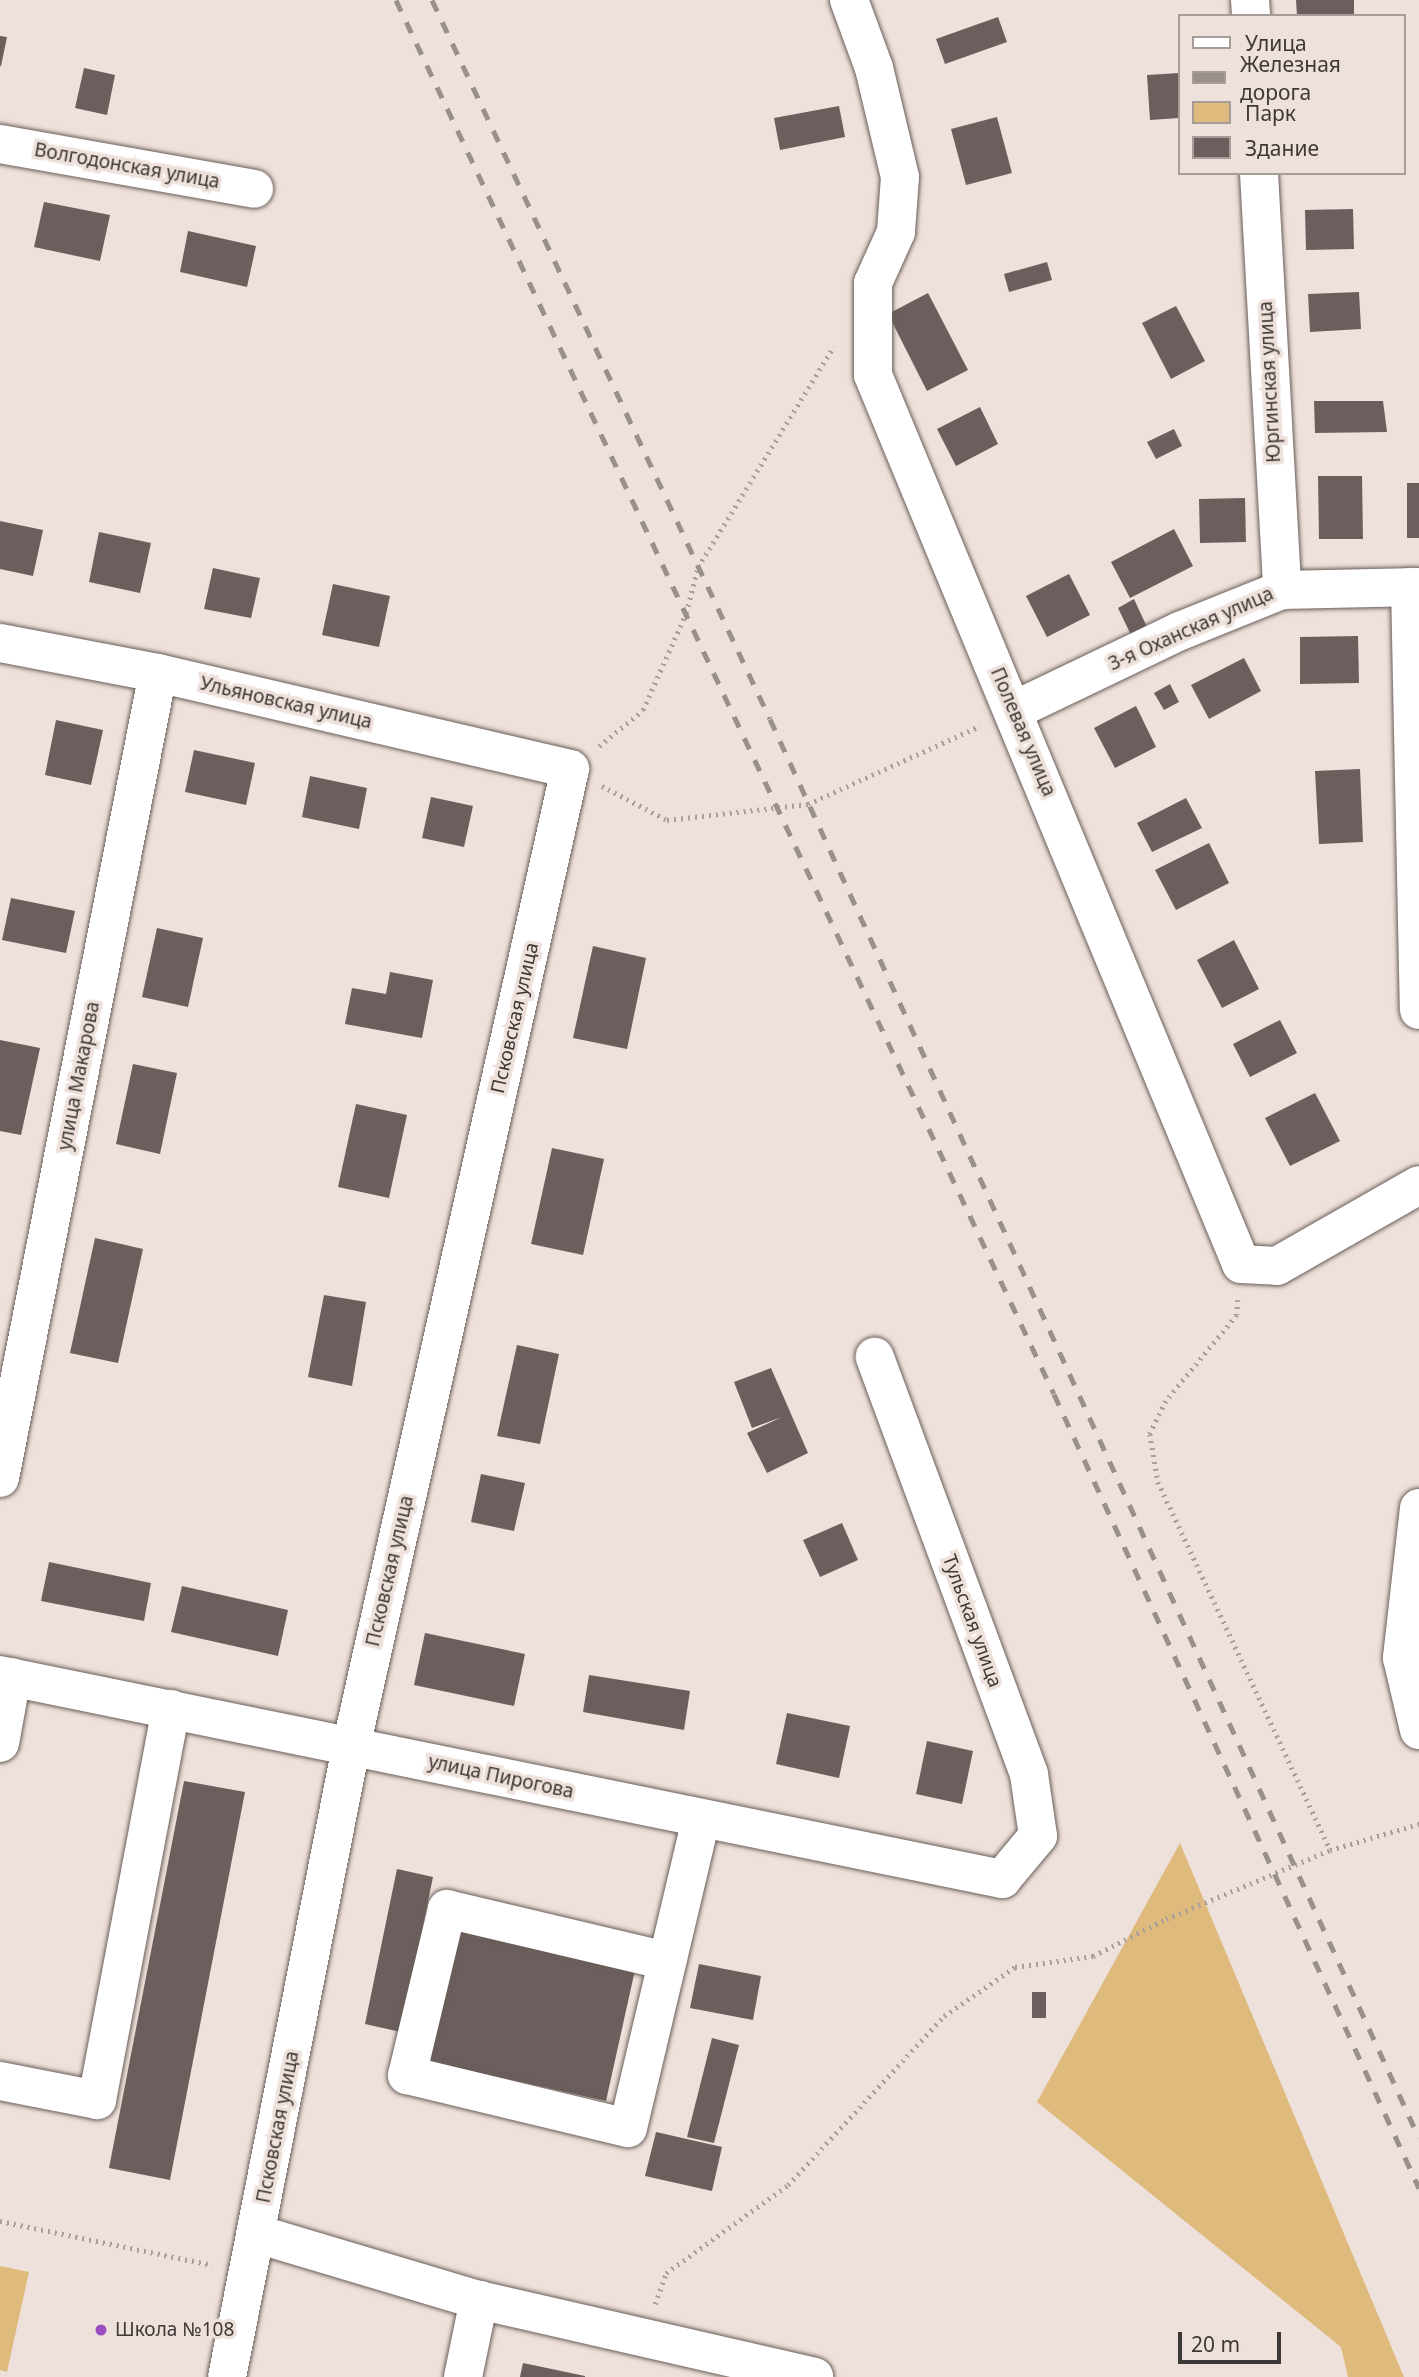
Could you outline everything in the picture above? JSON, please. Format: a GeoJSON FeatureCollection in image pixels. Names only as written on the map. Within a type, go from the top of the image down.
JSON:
{"type":"FeatureCollection","features":[{"type":"Feature","properties":{"kind":"street","name":"Полевая улица"},"geometry":{"type":"LineString","coordinates":[[849,0],[874,68],[900,177],[896,232],[873,283],[873,375],[1015,710],[1241,1264]]}},
{"type":"Feature","properties":{"kind":"street","name":"Волгодонская улица"},"geometry":{"type":"LineString","coordinates":[[0,144],[254,189]]}},
{"type":"Feature","properties":{"kind":"street","name":"Юргинская улица"},"geometry":{"type":"LineString","coordinates":[[1259,175],[1282,590]]}},
{"type":"Feature","properties":{"kind":"street","name":"3-я Оханская улица"},"geometry":{"type":"LineString","coordinates":[[1015,710],[1180,631],[1282,590],[1415,587]]}},
{"type":"Feature","properties":{"kind":"street"},"geometry":{"type":"LineString","coordinates":[[1415,587],[1419,1010]]}},
{"type":"Feature","properties":{"kind":"street","name":"Ульяновская улица"},"geometry":{"type":"LineString","coordinates":[[0,643],[158,673],[570,769]]}},
{"type":"Feature","properties":{"kind":"street","name":"улица Макарова"},"geometry":{"type":"LineString","coordinates":[[0,1478],[158,673]]}},
{"type":"Feature","properties":{"kind":"street","name":"Псковская улица"},"geometry":{"type":"LineString","coordinates":[[227,2377],[351,1746],[570,769]]}},
{"type":"Feature","properties":{"kind":"street"},"geometry":{"type":"LineString","coordinates":[[1241,1264],[1277,1266],[1419,1185]]}},
{"type":"Feature","properties":{"kind":"street","name":"Тульская улица"},"geometry":{"type":"LineString","coordinates":[[875,1357],[1029,1774],[1038,1836],[1002,1879]]}},
{"type":"Feature","properties":{"kind":"street"},"geometry":{"type":"LineString","coordinates":[[1419,1508],[1402,1658],[1419,1730]]}},
{"type":"Feature","properties":{"kind":"street"},"geometry":{"type":"LineString","coordinates":[[0,1743],[6,1676]]}},
{"type":"Feature","properties":{"kind":"street","name":"улица Пирогова"},"geometry":{"type":"LineString","coordinates":[[6,1676],[1002,1879]]}},
{"type":"Feature","properties":{"kind":"street"},"geometry":{"type":"LineString","coordinates":[[0,2081],[97,2100],[171,1709]]}},
{"type":"Feature","properties":{"kind":"street"},"geometry":{"type":"LineString","coordinates":[[667,1961],[447,1909],[408,2076],[628,2127],[701,1818]]}},
{"type":"Feature","properties":{"kind":"street"},"geometry":{"type":"LineString","coordinates":[[257,2234],[479,2300],[641,2341],[814,2377]]}},
{"type":"Feature","properties":{"kind":"street"},"geometry":{"type":"LineString","coordinates":[[463,2377],[479,2300]]}},
{"type":"Feature","properties":{"kind":"path"},"geometry":{"type":"LineString","coordinates":[[837,342],[698,567],[686,613],[643,710],[570,769],[667,820],[778,808],[808,804],[1015,710]]}},
{"type":"Feature","properties":{"kind":"path"},"geometry":{"type":"LineString","coordinates":[[1241,1264],[1237,1315],[1166,1401],[1150,1434],[1158,1482],[1330,1850]]}},
{"type":"Feature","properties":{"kind":"path"},"geometry":{"type":"LineString","coordinates":[[641,2341],[666,2273],[788,2185],[944,2016],[1015,1966],[1093,1956],[1166,1919],[1330,1850],[1419,1824]]}},
{"type":"Feature","properties":{"kind":"path"},"geometry":{"type":"LineString","coordinates":[[0,2221],[248,2272]]}},
{"type":"Feature","properties":{"kind":"green space"},"geometry":{"type":"Polygon","coordinates":[[[1180,1843],[1404,2377],[1348,2377],[1341,2347],[1037,2102],[1180,1843]]]}},
{"type":"Feature","properties":{"kind":"green space"},"geometry":{"type":"Polygon","coordinates":[[[0,2266],[29,2272],[7,2372],[0,2370],[0,2266]]]}},
{"type":"Feature","properties":{"kind":"building"},"geometry":{"type":"Polygon","coordinates":[[[1296,0],[1354,0],[1354,14],[1297,14],[1296,0]]]}},
{"type":"Feature","properties":{"kind":"building"},"geometry":{"type":"Polygon","coordinates":[[[998,17],[1007,42],[945,64],[936,39],[998,17]]]}},
{"type":"Feature","properties":{"kind":"building"},"geometry":{"type":"Polygon","coordinates":[[[0,36],[7,37],[1,66],[0,66],[0,36]]]}},
{"type":"Feature","properties":{"kind":"building"},"geometry":{"type":"Polygon","coordinates":[[[84,68],[115,75],[107,115],[75,108],[84,68]]]}},
{"type":"Feature","properties":{"kind":"building"},"geometry":{"type":"Polygon","coordinates":[[[1178,73],[1178,118],[1150,120],[1147,75],[1178,73]]]}},
{"type":"Feature","properties":{"kind":"building"},"geometry":{"type":"Polygon","coordinates":[[[839,106],[845,137],[780,150],[774,118],[839,106]]]}},
{"type":"Feature","properties":{"kind":"building"},"geometry":{"type":"Polygon","coordinates":[[[997,117],[1012,173],[966,185],[951,129],[997,117]]]}},
{"type":"Feature","properties":{"kind":"building"},"geometry":{"type":"Polygon","coordinates":[[[44,202],[110,215],[100,261],[34,247],[44,202]]]}},
{"type":"Feature","properties":{"kind":"building"},"geometry":{"type":"Polygon","coordinates":[[[1353,209],[1354,249],[1306,250],[1305,210],[1353,209]]]}},
{"type":"Feature","properties":{"kind":"building"},"geometry":{"type":"Polygon","coordinates":[[[188,231],[256,246],[247,287],[180,272],[188,231]]]}},
{"type":"Feature","properties":{"kind":"building"},"geometry":{"type":"Polygon","coordinates":[[[1047,262],[1052,280],[1009,292],[1004,274],[1047,262]]]}},
{"type":"Feature","properties":{"kind":"building"},"geometry":{"type":"Polygon","coordinates":[[[1359,292],[1361,329],[1310,332],[1308,294],[1359,292]]]}},
{"type":"Feature","properties":{"kind":"building"},"geometry":{"type":"Polygon","coordinates":[[[928,293],[968,370],[927,391],[888,314],[928,293]]]}},
{"type":"Feature","properties":{"kind":"building"},"geometry":{"type":"Polygon","coordinates":[[[1176,306],[1205,361],[1171,379],[1142,323],[1176,306]]]}},
{"type":"Feature","properties":{"kind":"building"},"geometry":{"type":"Polygon","coordinates":[[[1314,401],[1383,401],[1387,432],[1315,433],[1314,401]]]}},
{"type":"Feature","properties":{"kind":"building"},"geometry":{"type":"Polygon","coordinates":[[[980,407],[998,444],[956,466],[937,429],[980,407]]]}},
{"type":"Feature","properties":{"kind":"building"},"geometry":{"type":"Polygon","coordinates":[[[1174,429],[1182,446],[1156,459],[1147,442],[1174,429]]]}},
{"type":"Feature","properties":{"kind":"building"},"geometry":{"type":"Polygon","coordinates":[[[1318,476],[1362,476],[1363,539],[1319,539],[1318,476]]]}},
{"type":"Feature","properties":{"kind":"building"},"geometry":{"type":"Polygon","coordinates":[[[1407,483],[1419,483],[1419,538],[1407,538],[1407,483]]]}},
{"type":"Feature","properties":{"kind":"building"},"geometry":{"type":"Polygon","coordinates":[[[1245,498],[1246,542],[1200,543],[1199,499],[1245,498]]]}},
{"type":"Feature","properties":{"kind":"building"},"geometry":{"type":"Polygon","coordinates":[[[0,521],[43,530],[33,576],[0,569],[0,521]]]}},
{"type":"Feature","properties":{"kind":"building"},"geometry":{"type":"Polygon","coordinates":[[[1174,529],[1193,566],[1130,598],[1111,562],[1174,529]]]}},
{"type":"Feature","properties":{"kind":"building"},"geometry":{"type":"Polygon","coordinates":[[[99,532],[151,543],[140,593],[89,582],[99,532]]]}},
{"type":"Feature","properties":{"kind":"building"},"geometry":{"type":"Polygon","coordinates":[[[213,568],[260,578],[251,618],[204,609],[213,568]]]}},
{"type":"Feature","properties":{"kind":"building"},"geometry":{"type":"Polygon","coordinates":[[[1069,574],[1090,615],[1047,637],[1026,596],[1069,574]]]}},
{"type":"Feature","properties":{"kind":"building"},"geometry":{"type":"Polygon","coordinates":[[[333,584],[390,596],[379,647],[322,635],[333,584]]]}},
{"type":"Feature","properties":{"kind":"building"},"geometry":{"type":"Polygon","coordinates":[[[1134,599],[1147,627],[1131,635],[1118,608],[1134,599]]]}},
{"type":"Feature","properties":{"kind":"building"},"geometry":{"type":"Polygon","coordinates":[[[1358,636],[1359,683],[1300,684],[1300,637],[1358,636]]]}},
{"type":"Feature","properties":{"kind":"building"},"geometry":{"type":"Polygon","coordinates":[[[1244,658],[1261,691],[1209,719],[1191,685],[1244,658]]]}},
{"type":"Feature","properties":{"kind":"building"},"geometry":{"type":"Polygon","coordinates":[[[1170,684],[1179,702],[1164,710],[1154,693],[1170,684]]]}},
{"type":"Feature","properties":{"kind":"building"},"geometry":{"type":"Polygon","coordinates":[[[1136,706],[1156,747],[1115,768],[1094,728],[1136,706]]]}},
{"type":"Feature","properties":{"kind":"building"},"geometry":{"type":"Polygon","coordinates":[[[56,720],[103,730],[91,785],[45,775],[56,720]]]}},
{"type":"Feature","properties":{"kind":"building"},"geometry":{"type":"Polygon","coordinates":[[[194,750],[255,763],[246,805],[185,792],[194,750]]]}},
{"type":"Feature","properties":{"kind":"building"},"geometry":{"type":"Polygon","coordinates":[[[1360,769],[1363,842],[1319,844],[1315,771],[1360,769]]]}},
{"type":"Feature","properties":{"kind":"building"},"geometry":{"type":"Polygon","coordinates":[[[310,776],[367,788],[359,829],[302,817],[310,776]]]}},
{"type":"Feature","properties":{"kind":"building"},"geometry":{"type":"Polygon","coordinates":[[[431,797],[473,806],[464,847],[422,838],[431,797]]]}},
{"type":"Feature","properties":{"kind":"building"},"geometry":{"type":"Polygon","coordinates":[[[1186,798],[1202,828],[1152,852],[1137,823],[1186,798]]]}},
{"type":"Feature","properties":{"kind":"building"},"geometry":{"type":"Polygon","coordinates":[[[1209,843],[1229,883],[1176,910],[1155,870],[1209,843]]]}},
{"type":"Feature","properties":{"kind":"building"},"geometry":{"type":"Polygon","coordinates":[[[11,898],[75,911],[66,953],[2,940],[11,898]]]}},
{"type":"Feature","properties":{"kind":"building"},"geometry":{"type":"Polygon","coordinates":[[[157,928],[203,938],[188,1007],[142,997],[157,928]]]}},
{"type":"Feature","properties":{"kind":"building"},"geometry":{"type":"Polygon","coordinates":[[[1234,940],[1259,989],[1222,1008],[1197,960],[1234,940]]]}},
{"type":"Feature","properties":{"kind":"building"},"geometry":{"type":"Polygon","coordinates":[[[593,946],[646,958],[627,1049],[573,1038],[593,946]]]}},
{"type":"Feature","properties":{"kind":"building"},"geometry":{"type":"Polygon","coordinates":[[[390,972],[433,980],[422,1038],[345,1024],[352,988],[386,994],[390,972]]]}},
{"type":"Feature","properties":{"kind":"building"},"geometry":{"type":"Polygon","coordinates":[[[1280,1020],[1297,1053],[1250,1077],[1233,1044],[1280,1020]]]}},
{"type":"Feature","properties":{"kind":"building"},"geometry":{"type":"Polygon","coordinates":[[[0,1040],[40,1048],[21,1135],[0,1131],[0,1040]]]}},
{"type":"Feature","properties":{"kind":"building"},"geometry":{"type":"Polygon","coordinates":[[[133,1064],[177,1073],[160,1154],[116,1144],[133,1064]]]}},
{"type":"Feature","properties":{"kind":"building"},"geometry":{"type":"Polygon","coordinates":[[[1315,1093],[1340,1141],[1290,1166],[1265,1118],[1315,1093]]]}},
{"type":"Feature","properties":{"kind":"building"},"geometry":{"type":"Polygon","coordinates":[[[356,1104],[407,1115],[389,1198],[338,1187],[356,1104]]]}},
{"type":"Feature","properties":{"kind":"building"},"geometry":{"type":"Polygon","coordinates":[[[552,1148],[604,1159],[583,1255],[531,1244],[552,1148]]]}},
{"type":"Feature","properties":{"kind":"building"},"geometry":{"type":"Polygon","coordinates":[[[95,1238],[143,1249],[118,1363],[70,1353],[95,1238]]]}},
{"type":"Feature","properties":{"kind":"building"},"geometry":{"type":"Polygon","coordinates":[[[324,1295],[366,1302],[352,1386],[308,1377],[324,1295]]]}},
{"type":"Feature","properties":{"kind":"building"},"geometry":{"type":"Polygon","coordinates":[[[517,1345],[559,1354],[540,1444],[497,1436],[517,1345]]]}},
{"type":"Feature","properties":{"kind":"building"},"geometry":{"type":"Polygon","coordinates":[[[771,1368],[808,1453],[767,1473],[747,1433],[782,1417],[752,1428],[734,1382],[771,1368]]]}},
{"type":"Feature","properties":{"kind":"building"},"geometry":{"type":"Polygon","coordinates":[[[481,1474],[525,1483],[514,1531],[471,1522],[481,1474]]]}},
{"type":"Feature","properties":{"kind":"building"},"geometry":{"type":"Polygon","coordinates":[[[842,1523],[858,1560],[820,1577],[803,1540],[842,1523]]]}},
{"type":"Feature","properties":{"kind":"building"},"geometry":{"type":"Polygon","coordinates":[[[49,1562],[151,1583],[144,1621],[41,1601],[49,1562]]]}},
{"type":"Feature","properties":{"kind":"building"},"geometry":{"type":"Polygon","coordinates":[[[182,1586],[288,1610],[278,1656],[171,1632],[182,1586]]]}},
{"type":"Feature","properties":{"kind":"building"},"geometry":{"type":"Polygon","coordinates":[[[425,1633],[525,1654],[514,1706],[414,1685],[425,1633]]]}},
{"type":"Feature","properties":{"kind":"building"},"geometry":{"type":"Polygon","coordinates":[[[589,1675],[690,1691],[684,1730],[583,1712],[589,1675]]]}},
{"type":"Feature","properties":{"kind":"building"},"geometry":{"type":"Polygon","coordinates":[[[787,1713],[850,1726],[839,1778],[776,1764],[787,1713]]]}},
{"type":"Feature","properties":{"kind":"building"},"geometry":{"type":"Polygon","coordinates":[[[927,1741],[973,1751],[962,1804],[916,1794],[927,1741]]]}},
{"type":"Feature","properties":{"kind":"building"},"geometry":{"type":"Polygon","coordinates":[[[184,1781],[245,1792],[170,2180],[109,2168],[184,1781]]]}},
{"type":"Feature","properties":{"kind":"building"},"geometry":{"type":"Polygon","coordinates":[[[397,1869],[433,1877],[401,2032],[365,2024],[397,1869]]]}},
{"type":"Feature","properties":{"kind":"building"},"geometry":{"type":"Polygon","coordinates":[[[454,1930],[635,1970],[606,2101],[425,2061],[454,1930]]]}},
{"type":"Feature","properties":{"kind":"building"},"geometry":{"type":"Polygon","coordinates":[[[699,1964],[761,1976],[753,2020],[690,2008],[699,1964]]]}},
{"type":"Feature","properties":{"kind":"building"},"geometry":{"type":"Polygon","coordinates":[[[1032,1992],[1046,1992],[1046,2018],[1032,2018],[1032,1992]]]}},
{"type":"Feature","properties":{"kind":"building"},"geometry":{"type":"Polygon","coordinates":[[[712,2038],[739,2045],[714,2143],[687,2137],[712,2038]]]}},
{"type":"Feature","properties":{"kind":"building"},"geometry":{"type":"Polygon","coordinates":[[[656,2132],[722,2147],[712,2191],[645,2176],[656,2132]]]}},
{"type":"Feature","properties":{"kind":"building"},"geometry":{"type":"Polygon","coordinates":[[[523,2363],[585,2376],[585,2377],[520,2377],[523,2363]]]}},
{"type":"Feature","properties":{"kind":"railway"},"geometry":{"type":"LineString","coordinates":[[396,0],[1054,1394],[1419,2188]]}},
{"type":"Feature","properties":{"kind":"railway"},"geometry":{"type":"LineString","coordinates":[[432,0],[770,719],[1419,2138]]}},
{"type":"Feature","properties":{"kind":"place","name":"Школа №108"},"geometry":{"type":"Point","coordinates":[101,2330]}}]}
